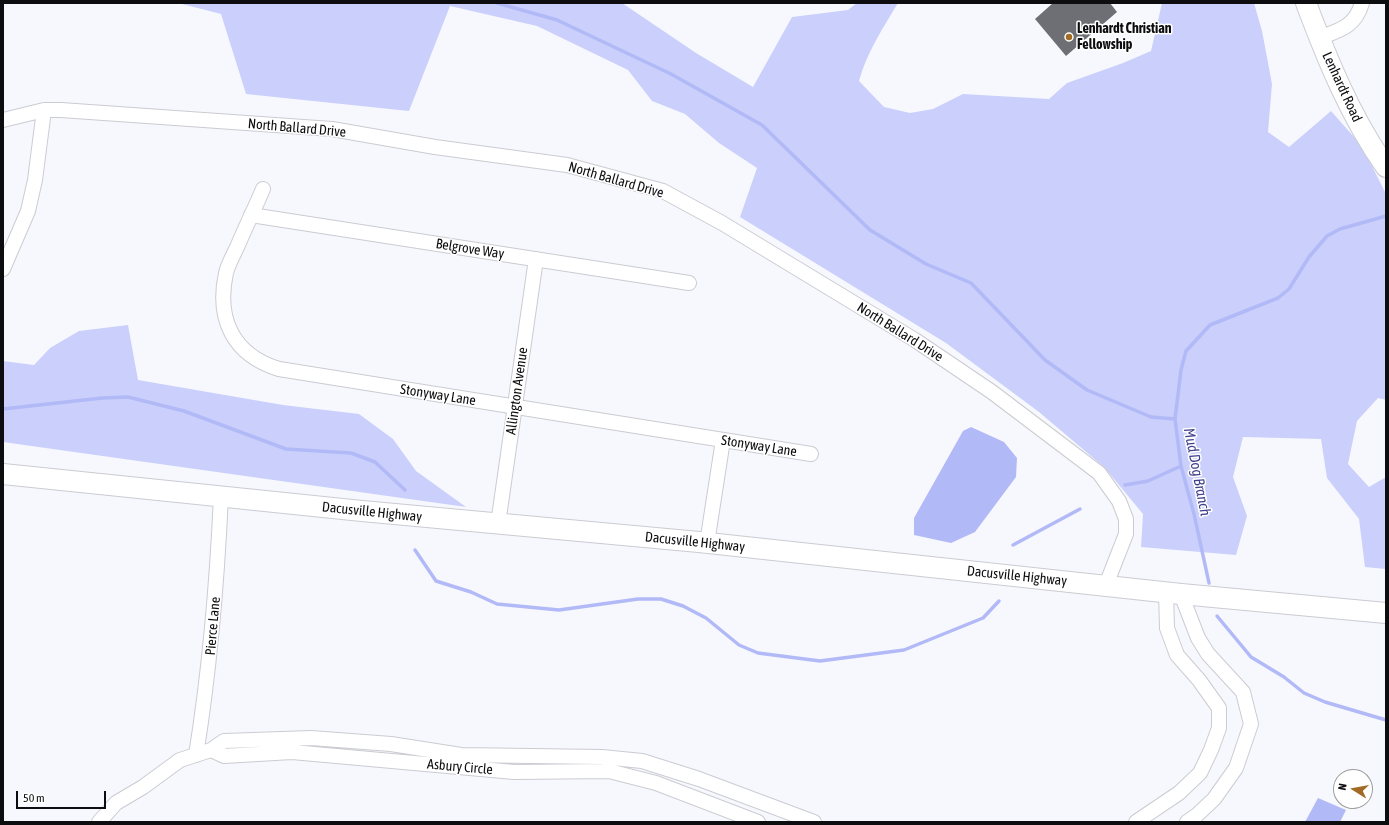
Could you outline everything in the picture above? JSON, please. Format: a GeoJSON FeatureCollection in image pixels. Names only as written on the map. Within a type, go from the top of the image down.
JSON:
{"type":"FeatureCollection","features":[{"type":"Feature","properties":{"kind":"main road","name":"Lenhardt Road"},"geometry":{"type":"LineString","coordinates":[[1306,3],[1319,38],[1369,143],[1386,168]]}},
{"type":"Feature","properties":{"kind":"main road","name":"Dacusville Highway"},"geometry":{"type":"LineString","coordinates":[[3,474],[498,524],[707,543],[1173,593],[1386,613]]}},
{"type":"Feature","properties":{"kind":"street"},"geometry":{"type":"LineString","coordinates":[[1319,38],[1344,29],[1356,19],[1362,3]]}},
{"type":"Feature","properties":{"kind":"street"},"geometry":{"type":"LineString","coordinates":[[3,269],[28,211],[35,180],[44,110]]}},
{"type":"Feature","properties":{"kind":"street","name":"North Ballard Drive"},"geometry":{"type":"LineString","coordinates":[[3,120],[44,110],[106,112],[332,129],[435,147],[567,165],[663,191],[722,223],[915,340],[992,392],[1099,474],[1119,501],[1126,519],[1126,534],[1106,585]]}},
{"type":"Feature","properties":{"kind":"street","name":"Stonyway Lane"},"geometry":{"type":"LineString","coordinates":[[263,189],[226,272],[223,305],[230,332],[238,344],[256,360],[278,369],[811,454]]}},
{"type":"Feature","properties":{"kind":"street","name":"Belgrove Way"},"geometry":{"type":"LineString","coordinates":[[251,215],[689,283]]}},
{"type":"Feature","properties":{"kind":"street","name":"Allington Avenue"},"geometry":{"type":"LineString","coordinates":[[498,524],[536,259]]}},
{"type":"Feature","properties":{"kind":"street"},"geometry":{"type":"LineString","coordinates":[[707,543],[723,440]]}},
{"type":"Feature","properties":{"kind":"street","name":"Pierce Lane"},"geometry":{"type":"LineString","coordinates":[[196,755],[209,673],[217,587],[221,496]]}},
{"type":"Feature","properties":{"kind":"street"},"geometry":{"type":"LineString","coordinates":[[1136,822],[1178,793],[1200,773],[1219,728],[1219,708],[1200,680],[1177,655],[1167,628],[1173,593]]}},
{"type":"Feature","properties":{"kind":"street"},"geometry":{"type":"LineString","coordinates":[[1173,593],[1208,654],[1243,692],[1251,724],[1236,768],[1214,799],[1197,815],[1186,822]]}},
{"type":"Feature","properties":{"kind":"street"},"geometry":{"type":"LineString","coordinates":[[292,752],[293,738]]}},
{"type":"Feature","properties":{"kind":"street","name":"Asbury Circle"},"geometry":{"type":"LineString","coordinates":[[99,822],[116,803],[143,787],[180,760],[211,750],[224,741],[293,738],[324,738],[391,744],[461,755],[577,756],[642,761],[730,790],[814,822]]}},
{"type":"Feature","properties":{"kind":"street"},"geometry":{"type":"LineString","coordinates":[[322,755],[324,738]]}},
{"type":"Feature","properties":{"kind":"street"},"geometry":{"type":"LineString","coordinates":[[389,761],[391,744]]}},
{"type":"Feature","properties":{"kind":"street","name":"Asbury Circle"},"geometry":{"type":"LineString","coordinates":[[211,750],[224,756],[292,752],[530,772],[609,771],[661,785],[758,822]]}},
{"type":"Feature","properties":{"kind":"street"},"geometry":{"type":"LineString","coordinates":[[530,756],[530,772]]}},
{"type":"Feature","properties":{"kind":"street"},"geometry":{"type":"LineString","coordinates":[[577,756],[578,772]]}},
{"type":"Feature","properties":{"kind":"street"},"geometry":{"type":"LineString","coordinates":[[661,785],[667,768]]}},
{"type":"Feature","properties":{"kind":"street"},"geometry":{"type":"LineString","coordinates":[[722,808],[730,790]]}},
{"type":"Feature","properties":{"kind":"shaded area"},"geometry":{"type":"Polygon","coordinates":[[[178,3],[622,3],[696,53],[753,87],[792,17],[848,10],[857,3],[898,3],[866,60],[859,81],[884,107],[910,113],[933,109],[963,94],[1049,99],[1067,83],[1123,63],[1151,51],[1162,3],[1254,3],[1262,31],[1272,84],[1268,132],[1289,147],[1331,111],[1362,146],[1386,194],[1386,400],[1378,398],[1357,421],[1348,464],[1369,487],[1386,477],[1386,569],[1365,567],[1359,519],[1327,478],[1321,439],[1243,437],[1233,477],[1247,516],[1236,555],[1141,547],[1143,514],[1104,467],[1039,412],[946,343],[740,217],[757,168],[719,143],[685,114],[652,101],[628,70],[537,26],[450,6],[409,111],[246,94],[221,14],[178,3]]]}},
{"type":"Feature","properties":{"kind":"shaded area"},"geometry":{"type":"Polygon","coordinates":[[[128,325],[138,380],[283,405],[359,414],[393,439],[416,471],[466,507],[3,442],[3,361],[34,365],[50,348],[79,331],[128,325]]]}},
{"type":"Feature","properties":{"kind":"shaded area"},"geometry":{"type":"Polygon","coordinates":[[[971,427],[1004,442],[1017,458],[1016,477],[975,532],[951,543],[914,535],[914,518],[963,431],[971,427]]]}},
{"type":"Feature","properties":{"kind":"shaded area"},"geometry":{"type":"Polygon","coordinates":[[[1318,798],[1333,804],[1333,809],[1346,810],[1340,822],[1305,822],[1318,798]]]}},
{"type":"Feature","properties":{"kind":"building","name":"Lenhardt Christian Fellowship"},"geometry":{"type":"Polygon","coordinates":[[[1053,3],[1110,3],[1117,12],[1066,56],[1035,19],[1053,3]]]}},
{"type":"Feature","properties":{"kind":"waterway"},"geometry":{"type":"LineString","coordinates":[[497,3],[557,20],[671,74],[762,125],[870,230],[926,264],[971,283],[1045,360],[1087,390],[1151,417],[1175,419]]}},
{"type":"Feature","properties":{"kind":"waterway","name":"Mud Dog Branch"},"geometry":{"type":"LineString","coordinates":[[1209,583],[1194,514],[1181,466],[1175,419],[1181,370],[1186,351],[1210,325],[1278,298],[1289,289],[1309,257],[1327,236],[1340,229],[1386,216]]}},
{"type":"Feature","properties":{"kind":"waterway"},"geometry":{"type":"LineString","coordinates":[[3,409],[102,398],[128,397],[184,411],[286,449],[351,453],[375,462],[405,490]]}},
{"type":"Feature","properties":{"kind":"waterway"},"geometry":{"type":"LineString","coordinates":[[1125,485],[1148,481],[1181,466]]}},
{"type":"Feature","properties":{"kind":"waterway"},"geometry":{"type":"LineString","coordinates":[[1013,545],[1080,509]]}},
{"type":"Feature","properties":{"kind":"waterway"},"geometry":{"type":"LineString","coordinates":[[415,550],[436,581],[471,592],[497,604],[559,610],[638,599],[661,599],[683,606],[706,618],[739,645],[758,653],[820,661],[904,650],[983,618],[999,601]]}},
{"type":"Feature","properties":{"kind":"waterway","name":"Mud Dog Branch"},"geometry":{"type":"LineString","coordinates":[[1217,616],[1251,657],[1284,677],[1304,693],[1325,702],[1386,720]]}},
{"type":"Feature","properties":{"kind":"place","name":"Lenhardt Christian Fellowship"},"geometry":{"type":"Point","coordinates":[1069,37]}}]}
